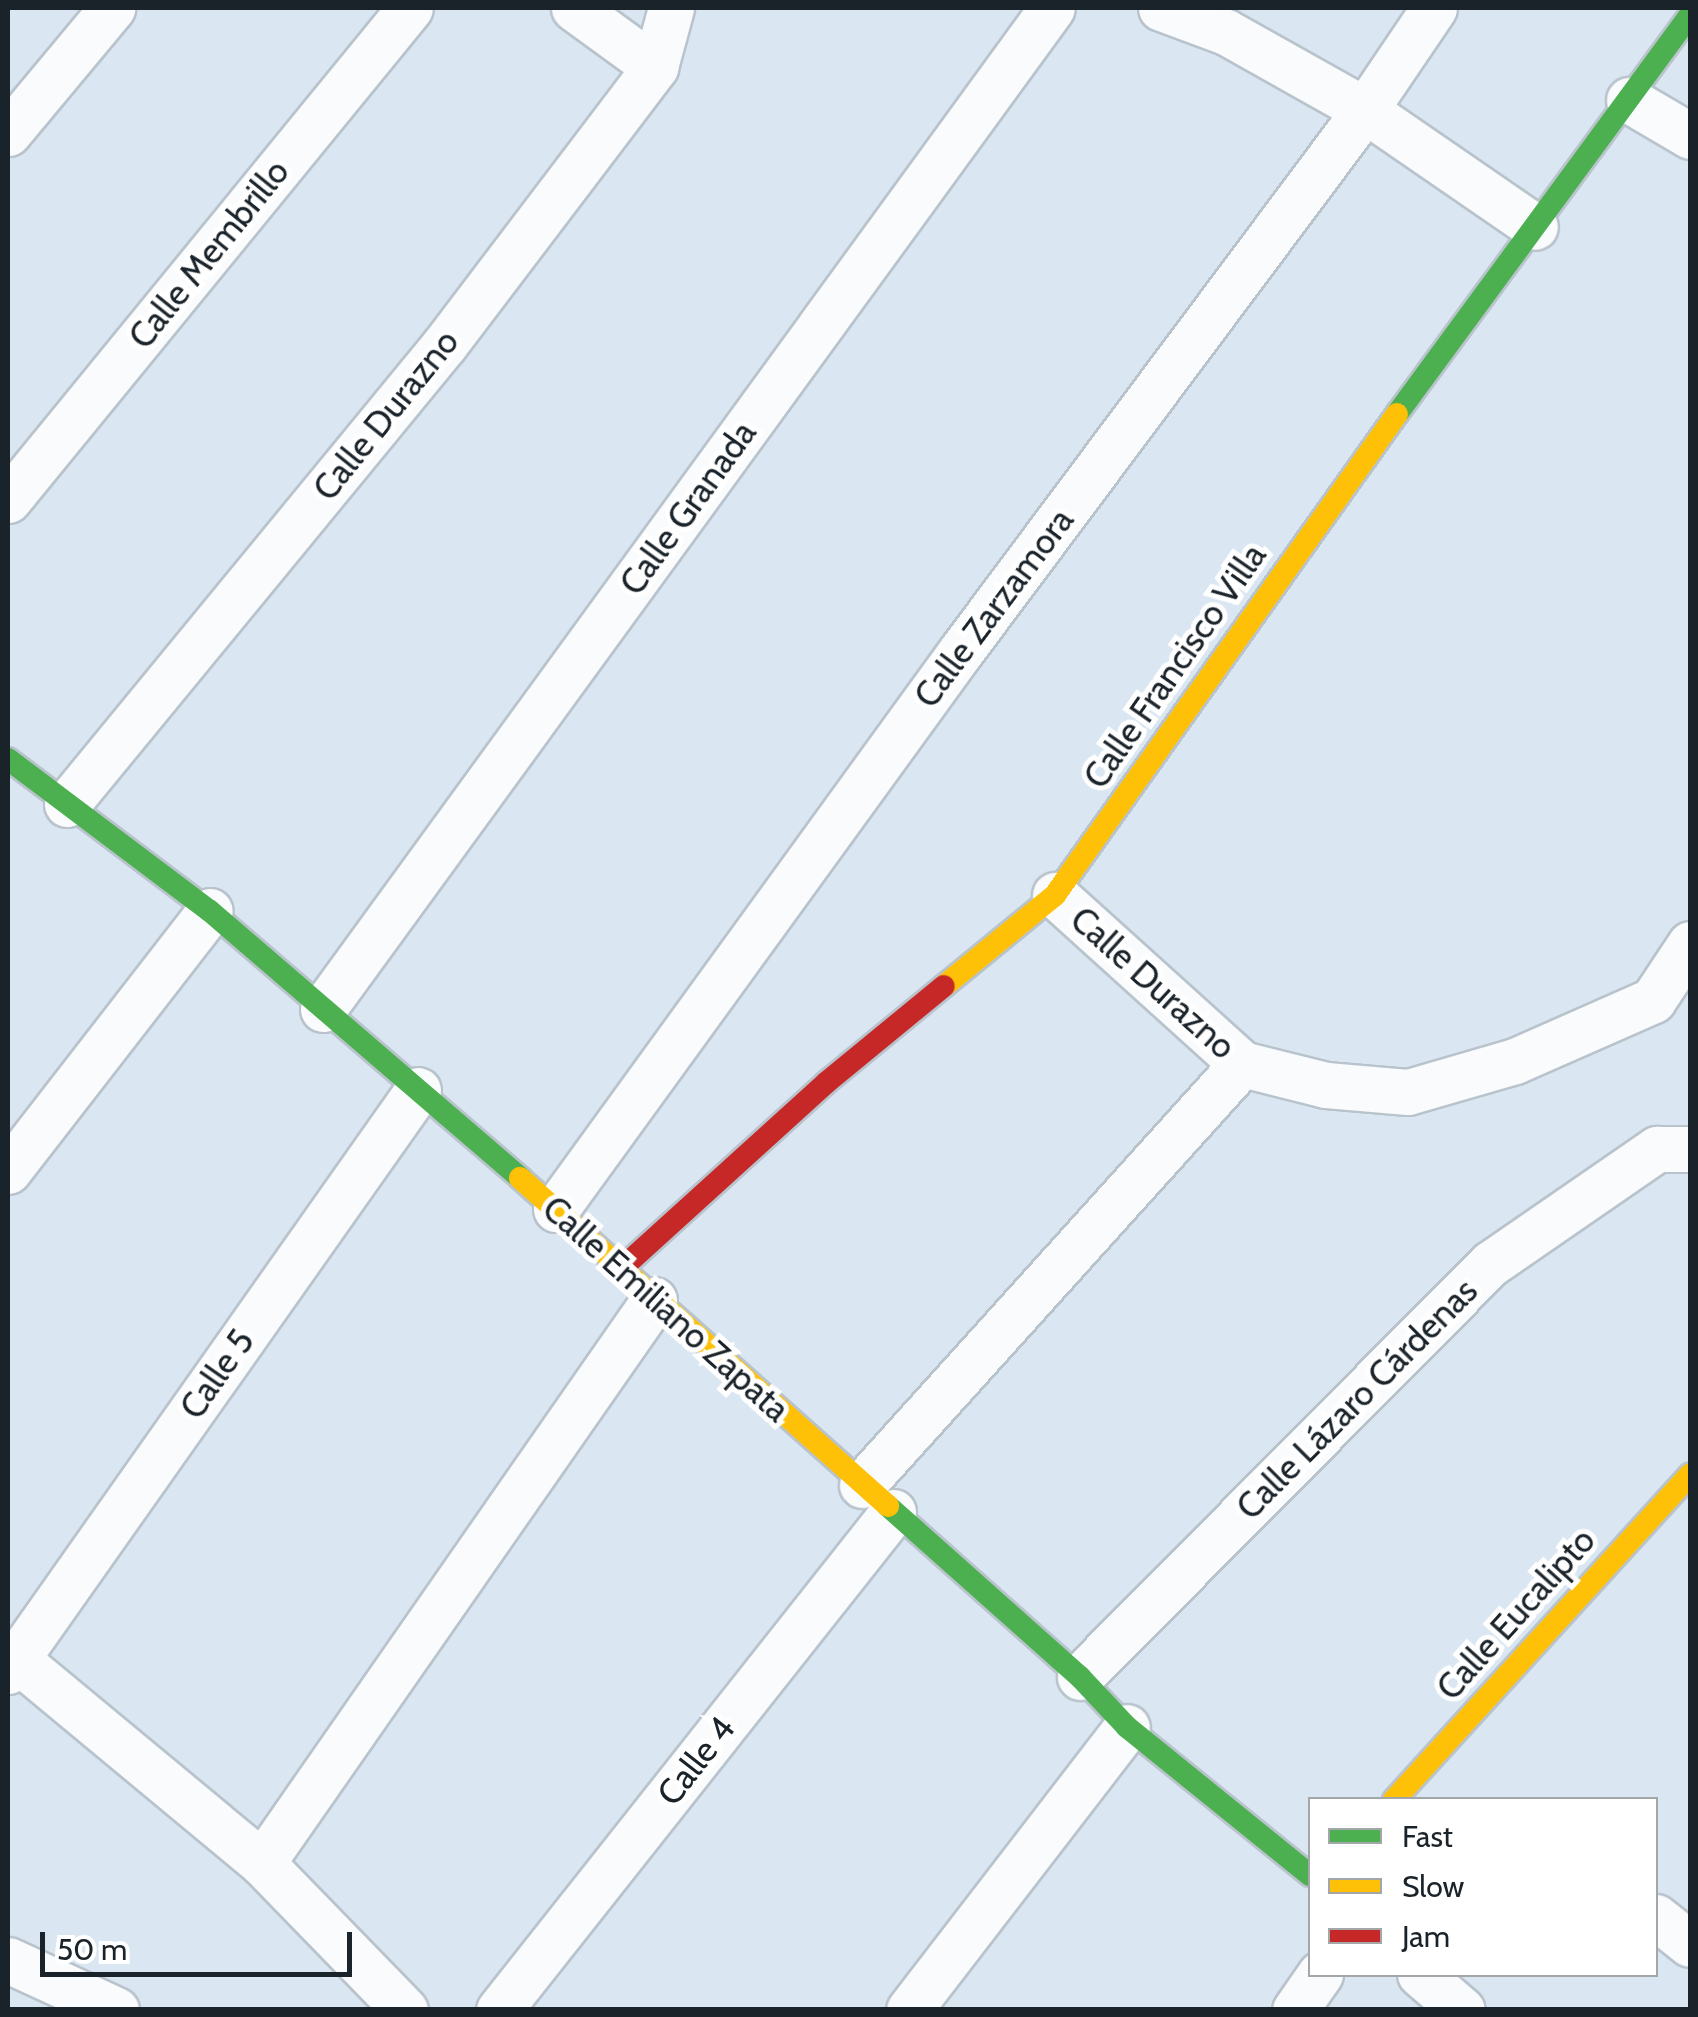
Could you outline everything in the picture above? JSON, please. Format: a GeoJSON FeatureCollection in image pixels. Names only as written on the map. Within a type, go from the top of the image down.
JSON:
{"type":"FeatureCollection","features":[{"type":"Feature","properties":{"kind":"main road","name":"Calle Francisco Villa"},"geometry":{"type":"LineString","coordinates":[[622,1268],[828,1082],[1055,895],[1490,283],[1690,15]]}},
{"type":"Feature","properties":{"kind":"main road","name":"Calle Emiliano Zapata"},"geometry":{"type":"LineString","coordinates":[[12,771],[68,804],[210,912],[556,1209],[1080,1678],[1127,1727],[1308,1873]]}},
{"type":"Feature","properties":{"kind":"main road","name":"Calle Eucalipto"},"geometry":{"type":"LineString","coordinates":[[1397,1797],[1690,1476]]}},
{"type":"Feature","properties":{"kind":"street"},"geometry":{"type":"LineString","coordinates":[[8,133],[112,8]]}},
{"type":"Feature","properties":{"kind":"street","name":"Calle Membrillo"},"geometry":{"type":"LineString","coordinates":[[8,500],[410,8]]}},
{"type":"Feature","properties":{"kind":"street"},"geometry":{"type":"LineString","coordinates":[[574,8],[655,67]]}},
{"type":"Feature","properties":{"kind":"street","name":"Calle Durazno"},"geometry":{"type":"LineString","coordinates":[[68,804],[445,344],[655,67],[671,8]]}},
{"type":"Feature","properties":{"kind":"street","name":"Calle Granada"},"geometry":{"type":"LineString","coordinates":[[324,1009],[1052,8]]}},
{"type":"Feature","properties":{"kind":"street"},"geometry":{"type":"LineString","coordinates":[[1162,8],[1226,32],[1365,110],[1535,227]]}},
{"type":"Feature","properties":{"kind":"street","name":"Calle Zarzamora"},"geometry":{"type":"LineString","coordinates":[[556,1209],[961,651],[1365,110],[1434,8]]}},
{"type":"Feature","properties":{"kind":"street"},"geometry":{"type":"LineString","coordinates":[[1629,100],[1690,136]]}},
{"type":"Feature","properties":{"kind":"street","name":"Calle Durazno"},"geometry":{"type":"LineString","coordinates":[[1055,895],[1242,1064],[1326,1085],[1408,1092],[1515,1061],[1653,1000],[1690,944]]}},
{"type":"Feature","properties":{"kind":"street"},"geometry":{"type":"LineString","coordinates":[[8,1172],[210,912]]}},
{"type":"Feature","properties":{"kind":"street","name":"Calle 4"},"geometry":{"type":"LineString","coordinates":[[499,2010],[878,1498],[1242,1064]]}},
{"type":"Feature","properties":{"kind":"street","name":"Calle 5"},"geometry":{"type":"LineString","coordinates":[[10,1661],[418,1090]]}},
{"type":"Feature","properties":{"kind":"street","name":"Calle Lázaro Cárdenas"},"geometry":{"type":"LineString","coordinates":[[1080,1678],[1490,1264],[1674,1149]]}},
{"type":"Feature","properties":{"kind":"street"},"geometry":{"type":"LineString","coordinates":[[262,1863],[654,1300]]}},
{"type":"Feature","properties":{"kind":"street"},"geometry":{"type":"LineString","coordinates":[[10,1661],[262,1863],[405,2010]]}},
{"type":"Feature","properties":{"kind":"street"},"geometry":{"type":"LineString","coordinates":[[909,2010],[1127,1727]]}},
{"type":"Feature","properties":{"kind":"street"},"geometry":{"type":"LineString","coordinates":[[1658,1919],[1690,1944]]}},
{"type":"Feature","properties":{"kind":"street"},"geometry":{"type":"LineString","coordinates":[[8,1960],[103,2006]]}},
{"type":"Feature","properties":{"kind":"street"},"geometry":{"type":"LineString","coordinates":[[1294,2010],[1318,1977]]}},
{"type":"Feature","properties":{"kind":"street"},"geometry":{"type":"LineString","coordinates":[[1424,1977],[1462,2010]]}},
{"type":"Feature","properties":{"kind":"traffic: fast"},"geometry":{"type":"LineString","coordinates":[[1397,414],[1690,15]]}},
{"type":"Feature","properties":{"kind":"traffic: fast"},"geometry":{"type":"LineString","coordinates":[[8,759],[210,911],[520,1178]]}},
{"type":"Feature","properties":{"kind":"traffic: fast"},"geometry":{"type":"LineString","coordinates":[[888,1506],[1080,1677],[1127,1727],[1308,1873]]}},
{"type":"Feature","properties":{"kind":"traffic: slow"},"geometry":{"type":"LineString","coordinates":[[944,986],[1055,895],[1397,414]]}},
{"type":"Feature","properties":{"kind":"traffic: slow"},"geometry":{"type":"LineString","coordinates":[[520,1178],[888,1506]]}},
{"type":"Feature","properties":{"kind":"traffic: slow"},"geometry":{"type":"LineString","coordinates":[[1397,1797],[1690,1475]]}},
{"type":"Feature","properties":{"kind":"traffic: jam"},"geometry":{"type":"LineString","coordinates":[[622,1268],[827,1082],[944,986]]}}]}
